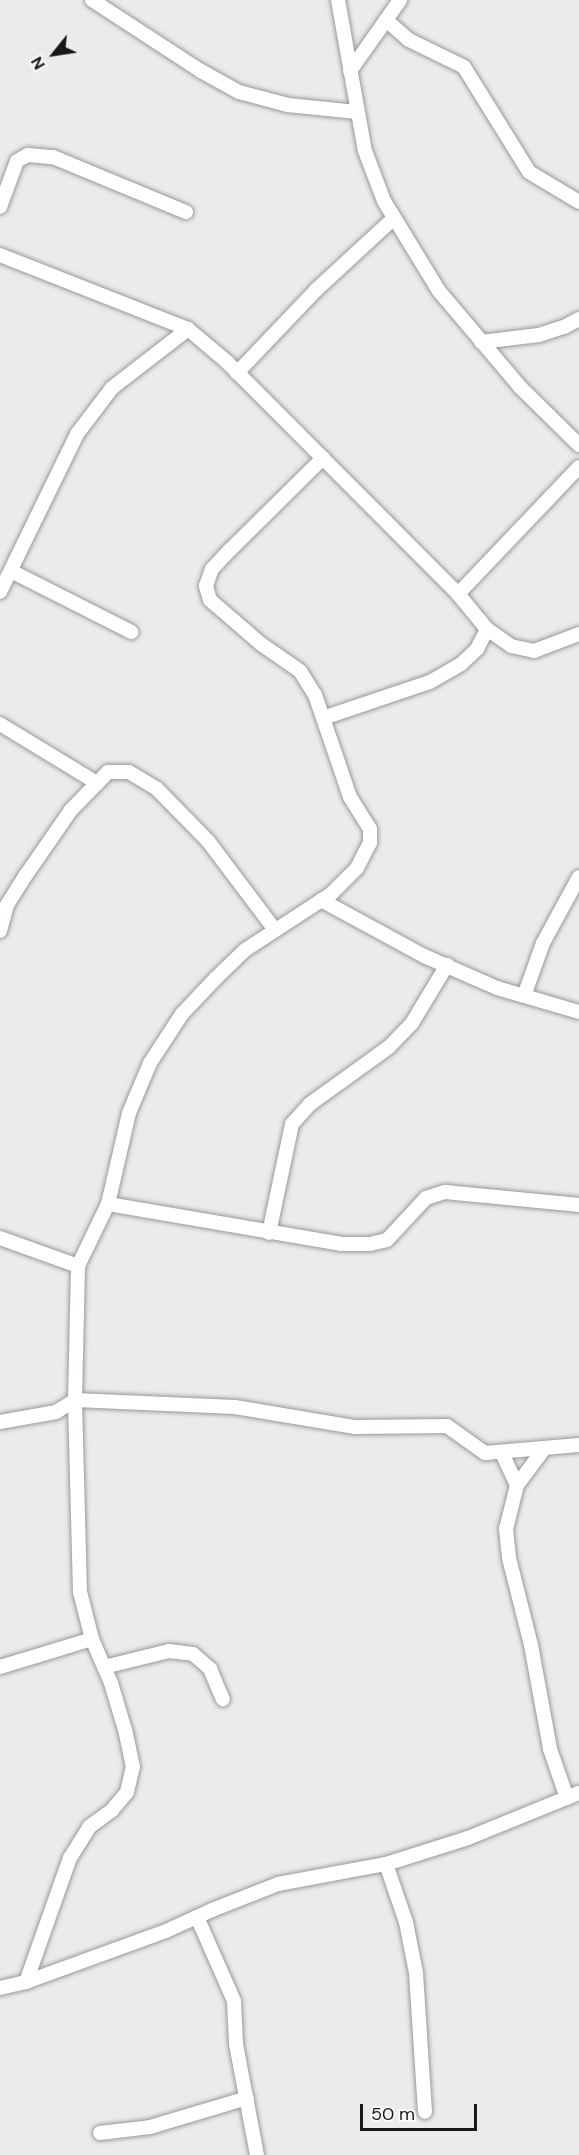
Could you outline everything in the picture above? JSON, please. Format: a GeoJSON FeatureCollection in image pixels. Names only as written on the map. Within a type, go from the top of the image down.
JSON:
{"type":"FeatureCollection","features":[{"type":"Feature","properties":{"kind":"street"},"geometry":{"type":"LineString","coordinates":[[92,0],[201,71],[239,92],[288,105],[357,112]]}},
{"type":"Feature","properties":{"kind":"street"},"geometry":{"type":"LineString","coordinates":[[338,0],[365,151],[394,218],[439,291],[520,387],[579,445]]}},
{"type":"Feature","properties":{"kind":"street"},"geometry":{"type":"LineString","coordinates":[[350,71],[399,0]]}},
{"type":"Feature","properties":{"kind":"street"},"geometry":{"type":"LineString","coordinates":[[386,20],[409,40],[464,67],[529,172],[579,202]]}},
{"type":"Feature","properties":{"kind":"street"},"geometry":{"type":"LineString","coordinates":[[0,207],[17,161],[28,155],[53,157],[186,212]]}},
{"type":"Feature","properties":{"kind":"street"},"geometry":{"type":"LineString","coordinates":[[237,373],[316,290],[394,218]]}},
{"type":"Feature","properties":{"kind":"street"},"geometry":{"type":"LineString","coordinates":[[0,255],[188,329],[237,373],[323,458],[458,594],[487,629],[511,646],[534,651],[579,634]]}},
{"type":"Feature","properties":{"kind":"street"},"geometry":{"type":"LineString","coordinates":[[481,342],[539,335],[564,327],[579,319]]}},
{"type":"Feature","properties":{"kind":"street"},"geometry":{"type":"LineString","coordinates":[[0,592],[77,434],[112,388],[188,329]]}},
{"type":"Feature","properties":{"kind":"street"},"geometry":{"type":"LineString","coordinates":[[27,1982],[70,1858],[89,1827],[112,1810],[127,1792],[133,1767],[125,1730],[92,1639],[80,1592],[75,1400],[78,1266],[108,1204],[129,1113],[150,1064],[182,1014],[245,950],[321,900],[357,868],[370,843],[370,829],[350,797],[315,695],[300,671],[261,644],[210,600],[206,586],[212,569],[323,458]]}},
{"type":"Feature","properties":{"kind":"street"},"geometry":{"type":"LineString","coordinates":[[458,594],[579,468]]}},
{"type":"Feature","properties":{"kind":"street"},"geometry":{"type":"LineString","coordinates":[[11,571],[131,632]]}},
{"type":"Feature","properties":{"kind":"street"},"geometry":{"type":"LineString","coordinates":[[322,718],[430,682],[477,650],[487,629]]}},
{"type":"Feature","properties":{"kind":"street"},"geometry":{"type":"LineString","coordinates":[[0,724],[97,783]]}},
{"type":"Feature","properties":{"kind":"street"},"geometry":{"type":"LineString","coordinates":[[0,931],[7,905],[26,875],[71,810],[108,772],[129,772],[157,789],[208,841],[275,930]]}},
{"type":"Feature","properties":{"kind":"street"},"geometry":{"type":"LineString","coordinates":[[524,996],[543,943],[579,877]]}},
{"type":"Feature","properties":{"kind":"street"},"geometry":{"type":"LineString","coordinates":[[321,900],[363,925],[447,965],[524,996],[579,1012]]}},
{"type":"Feature","properties":{"kind":"street"},"geometry":{"type":"LineString","coordinates":[[269,1233],[292,1124],[310,1104],[389,1047],[412,1023],[447,965]]}},
{"type":"Feature","properties":{"kind":"street"},"geometry":{"type":"LineString","coordinates":[[108,1204],[341,1244],[370,1244],[387,1240],[426,1198],[445,1192],[579,1205]]}},
{"type":"Feature","properties":{"kind":"street"},"geometry":{"type":"LineString","coordinates":[[0,1238],[78,1266]]}},
{"type":"Feature","properties":{"kind":"street"},"geometry":{"type":"LineString","coordinates":[[0,1422],[56,1412],[75,1400],[235,1407],[356,1427],[447,1426],[485,1453],[579,1445]]}},
{"type":"Feature","properties":{"kind":"street"},"geometry":{"type":"LineString","coordinates":[[0,1988],[27,1982],[166,1931],[278,1884],[386,1864],[468,1838],[573,1796],[550,1749],[531,1645],[508,1558],[506,1529],[517,1485],[544,1449]]}},
{"type":"Feature","properties":{"kind":"street"},"geometry":{"type":"LineString","coordinates":[[502,1453],[517,1485]]}},
{"type":"Feature","properties":{"kind":"street"},"geometry":{"type":"LineString","coordinates":[[0,1667],[92,1639]]}},
{"type":"Feature","properties":{"kind":"street"},"geometry":{"type":"LineString","coordinates":[[104,1667],[143,1660],[169,1651],[193,1654],[210,1669],[223,1699]]}},
{"type":"Feature","properties":{"kind":"street"},"geometry":{"type":"LineString","coordinates":[[386,1864],[406,1922],[416,1973],[425,2112]]}},
{"type":"Feature","properties":{"kind":"street"},"geometry":{"type":"LineString","coordinates":[[197,1917],[234,2001],[236,2044],[257,2155]]}},
{"type":"Feature","properties":{"kind":"street"},"geometry":{"type":"LineString","coordinates":[[100,2133],[150,2127],[247,2098]]}}]}
